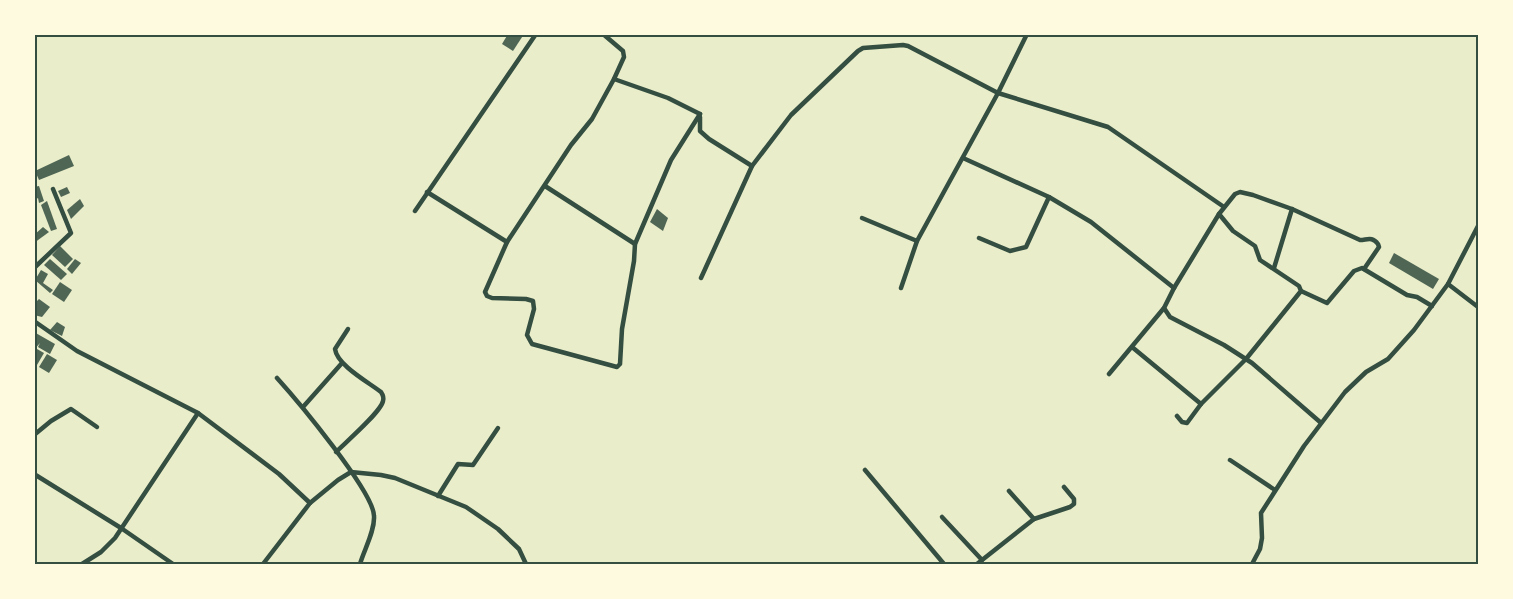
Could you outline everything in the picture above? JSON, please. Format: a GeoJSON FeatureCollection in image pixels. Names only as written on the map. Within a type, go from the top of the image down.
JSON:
{"type":"FeatureCollection","features":[{"type":"Feature","properties":{"kind":"street"},"geometry":{"type":"LineString","coordinates":[[414,211],[536,34]]}},
{"type":"Feature","properties":{"kind":"street"},"geometry":{"type":"LineString","coordinates":[[603,34],[623,51],[624,57],[614,79],[592,118],[571,145],[507,242],[487,286],[487,297],[533,301],[534,309],[526,335],[532,344],[617,367],[621,362],[622,329],[635,244],[671,160],[700,114]]}},
{"type":"Feature","properties":{"kind":"street"},"geometry":{"type":"LineString","coordinates":[[902,288],[917,241],[998,93],[1027,34]]}},
{"type":"Feature","properties":{"kind":"street"},"geometry":{"type":"LineString","coordinates":[[701,278],[752,166],[791,115],[863,48],[908,46],[998,93],[1108,127],[1224,207]]}},
{"type":"Feature","properties":{"kind":"street"},"geometry":{"type":"LineString","coordinates":[[614,79],[668,98],[700,114]]}},
{"type":"Feature","properties":{"kind":"street"},"geometry":{"type":"LineString","coordinates":[[700,114],[700,131],[752,166]]}},
{"type":"Feature","properties":{"kind":"street"},"geometry":{"type":"LineString","coordinates":[[963,158],[1049,197],[1091,222],[1174,288]]}},
{"type":"Feature","properties":{"kind":"street"},"geometry":{"type":"LineString","coordinates":[[545,186],[635,244]]}},
{"type":"Feature","properties":{"kind":"street"},"geometry":{"type":"LineString","coordinates":[[34,268],[71,233],[53,189]]}},
{"type":"Feature","properties":{"kind":"street"},"geometry":{"type":"LineString","coordinates":[[428,192],[507,242]]}},
{"type":"Feature","properties":{"kind":"street"},"geometry":{"type":"LineString","coordinates":[[1109,374],[1164,308],[1219,214],[1235,194],[1240,192],[1292,208],[1356,238],[1363,240],[1369,238],[1376,241],[1378,247],[1364,269]]}},
{"type":"Feature","properties":{"kind":"street"},"geometry":{"type":"LineString","coordinates":[[979,238],[1010,251],[1026,247],[1049,197]]}},
{"type":"Feature","properties":{"kind":"street"},"geometry":{"type":"LineString","coordinates":[[1274,268],[1292,208]]}},
{"type":"Feature","properties":{"kind":"street"},"geometry":{"type":"LineString","coordinates":[[1219,214],[1233,231],[1255,246],[1260,260],[1299,286],[1301,291],[1326,303],[1354,271],[1364,269],[1407,295],[1417,297],[1432,306]]}},
{"type":"Feature","properties":{"kind":"street"},"geometry":{"type":"LineString","coordinates":[[862,218],[917,241]]}},
{"type":"Feature","properties":{"kind":"street"},"geometry":{"type":"LineString","coordinates":[[1252,564],[1260,549],[1262,538],[1261,513],[1320,422],[1355,382],[1395,352],[1448,284],[1479,226]]}},
{"type":"Feature","properties":{"kind":"street"},"geometry":{"type":"LineString","coordinates":[[1448,284],[1479,307]]}},
{"type":"Feature","properties":{"kind":"street"},"geometry":{"type":"LineString","coordinates":[[1177,416],[1182,422],[1187,423],[1201,404],[1246,359],[1301,291]]}},
{"type":"Feature","properties":{"kind":"street"},"geometry":{"type":"LineString","coordinates":[[1164,308],[1170,317],[1246,359],[1320,422]]}},
{"type":"Feature","properties":{"kind":"street"},"geometry":{"type":"LineString","coordinates":[[34,321],[77,351],[198,413],[279,474],[310,502]]}},
{"type":"Feature","properties":{"kind":"street"},"geometry":{"type":"LineString","coordinates":[[336,452],[368,421],[383,403],[384,398],[381,392],[342,363],[334,351],[348,329]]}},
{"type":"Feature","properties":{"kind":"street"},"geometry":{"type":"LineString","coordinates":[[1132,347],[1201,404]]}},
{"type":"Feature","properties":{"kind":"street"},"geometry":{"type":"LineString","coordinates":[[303,407],[342,363]]}},
{"type":"Feature","properties":{"kind":"street"},"geometry":{"type":"LineString","coordinates":[[277,378],[303,407],[351,472],[372,506],[374,515],[360,564]]}},
{"type":"Feature","properties":{"kind":"street"},"geometry":{"type":"LineString","coordinates":[[34,435],[71,409],[97,427]]}},
{"type":"Feature","properties":{"kind":"street"},"geometry":{"type":"LineString","coordinates":[[81,564],[101,552],[121,528],[198,413]]}},
{"type":"Feature","properties":{"kind":"street"},"geometry":{"type":"LineString","coordinates":[[438,496],[458,464],[473,465],[498,428]]}},
{"type":"Feature","properties":{"kind":"street"},"geometry":{"type":"LineString","coordinates":[[1230,460],[1275,490]]}},
{"type":"Feature","properties":{"kind":"street"},"geometry":{"type":"LineString","coordinates":[[865,470],[944,564]]}},
{"type":"Feature","properties":{"kind":"street"},"geometry":{"type":"LineString","coordinates":[[263,564],[310,502],[351,472],[388,477],[466,507],[498,529],[519,549],[526,564]]}},
{"type":"Feature","properties":{"kind":"street"},"geometry":{"type":"LineString","coordinates":[[34,474],[121,528],[173,564]]}},
{"type":"Feature","properties":{"kind":"street"},"geometry":{"type":"LineString","coordinates":[[977,564],[1034,519],[1074,504],[1074,499],[1064,487]]}},
{"type":"Feature","properties":{"kind":"street"},"geometry":{"type":"LineString","coordinates":[[1010,491],[1034,519]]}},
{"type":"Feature","properties":{"kind":"street"},"geometry":{"type":"LineString","coordinates":[[942,517],[982,560]]}},
{"type":"Feature","properties":{"kind":"building"},"geometry":{"type":"Polygon","coordinates":[[[508,34],[524,34],[513,51],[502,44],[508,34]]]}},
{"type":"Feature","properties":{"kind":"building"},"geometry":{"type":"Polygon","coordinates":[[[69,155],[74,166],[39,180],[35,171],[69,155]]]}},
{"type":"Feature","properties":{"kind":"building"},"geometry":{"type":"Polygon","coordinates":[[[39,186],[44,201],[39,203],[38,198],[35,200],[34,198],[34,187],[39,186]]]}},
{"type":"Feature","properties":{"kind":"building"},"geometry":{"type":"Polygon","coordinates":[[[67,187],[70,193],[61,197],[58,191],[67,187]]]}},
{"type":"Feature","properties":{"kind":"building"},"geometry":{"type":"Polygon","coordinates":[[[80,199],[84,206],[71,219],[67,210],[80,199]]]}},
{"type":"Feature","properties":{"kind":"building"},"geometry":{"type":"Polygon","coordinates":[[[47,201],[57,229],[51,231],[41,205],[47,201]]]}},
{"type":"Feature","properties":{"kind":"building"},"geometry":{"type":"Polygon","coordinates":[[[657,209],[668,218],[663,231],[650,222],[657,209]]]}},
{"type":"Feature","properties":{"kind":"building"},"geometry":{"type":"Polygon","coordinates":[[[43,227],[49,232],[34,243],[34,235],[43,227]]]}},
{"type":"Feature","properties":{"kind":"building"},"geometry":{"type":"Polygon","coordinates":[[[60,246],[73,259],[65,267],[52,255],[60,246]]]}},
{"type":"Feature","properties":{"kind":"building"},"geometry":{"type":"Polygon","coordinates":[[[1394,253],[1439,279],[1433,289],[1389,263],[1394,253]]]}},
{"type":"Feature","properties":{"kind":"building"},"geometry":{"type":"Polygon","coordinates":[[[50,259],[67,274],[61,280],[44,265],[50,259]]]}},
{"type":"Feature","properties":{"kind":"building"},"geometry":{"type":"Polygon","coordinates":[[[75,259],[81,263],[72,274],[67,269],[75,259]]]}},
{"type":"Feature","properties":{"kind":"building"},"geometry":{"type":"Polygon","coordinates":[[[41,270],[48,274],[43,283],[53,290],[50,293],[35,280],[41,270]]]}},
{"type":"Feature","properties":{"kind":"building"},"geometry":{"type":"Polygon","coordinates":[[[60,282],[72,290],[64,302],[52,294],[60,282]]]}},
{"type":"Feature","properties":{"kind":"building"},"geometry":{"type":"Polygon","coordinates":[[[39,299],[50,307],[42,317],[34,315],[34,304],[39,299]]]}},
{"type":"Feature","properties":{"kind":"building"},"geometry":{"type":"Polygon","coordinates":[[[57,322],[65,327],[62,336],[50,330],[57,322]]]}},
{"type":"Feature","properties":{"kind":"building"},"geometry":{"type":"Polygon","coordinates":[[[34,332],[55,344],[50,354],[38,347],[40,343],[34,350],[34,332]]]}},
{"type":"Feature","properties":{"kind":"building"},"geometry":{"type":"Polygon","coordinates":[[[37,349],[44,353],[37,365],[34,363],[34,352],[37,349]]]}},
{"type":"Feature","properties":{"kind":"building"},"geometry":{"type":"Polygon","coordinates":[[[47,354],[57,360],[49,373],[39,367],[47,354]]]}}]}
